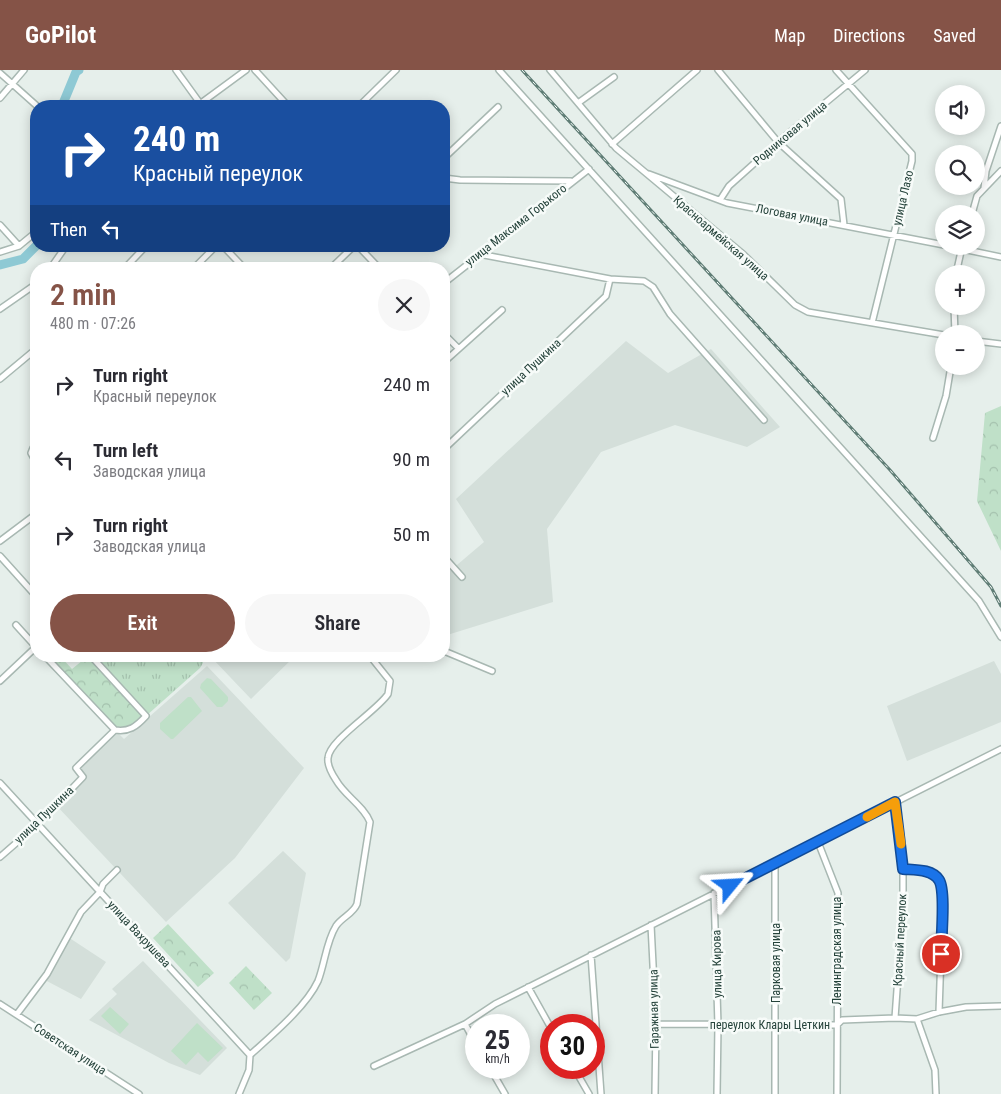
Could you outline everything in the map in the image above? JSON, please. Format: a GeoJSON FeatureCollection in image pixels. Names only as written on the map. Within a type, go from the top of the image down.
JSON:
{"type":"FeatureCollection","features":[{"type":"Feature","properties":{"kind":"street"},"geometry":{"type":"LineString","coordinates":[[0,98],[24,70]]}},
{"type":"Feature","properties":{"kind":"street"},"geometry":{"type":"LineString","coordinates":[[176,70],[197,100]]}},
{"type":"Feature","properties":{"kind":"street"},"geometry":{"type":"LineString","coordinates":[[207,100],[246,70]]}},
{"type":"Feature","properties":{"kind":"street"},"geometry":{"type":"LineString","coordinates":[[255,70],[282,100]]}},
{"type":"Feature","properties":{"kind":"street"},"geometry":{"type":"LineString","coordinates":[[365,100],[396,70]]}},
{"type":"Feature","properties":{"kind":"street"},"geometry":{"type":"LineString","coordinates":[[499,70],[979,601],[1001,637]]}},
{"type":"Feature","properties":{"kind":"street","name":"Красноармейская улица"},"geometry":{"type":"LineString","coordinates":[[550,70],[612,144],[743,254],[795,305],[808,312],[935,334]]}},
{"type":"Feature","properties":{"kind":"street"},"geometry":{"type":"LineString","coordinates":[[612,144],[697,70]]}},
{"type":"Feature","properties":{"kind":"street"},"geometry":{"type":"LineString","coordinates":[[718,70],[778,142],[841,199],[844,225]]}},
{"type":"Feature","properties":{"kind":"street","name":"улица Лазо"},"geometry":{"type":"LineString","coordinates":[[836,70],[912,154],[895,235],[872,323]]}},
{"type":"Feature","properties":{"kind":"street","name":"Родниковая улица"},"geometry":{"type":"LineString","coordinates":[[720,200],[729,186],[778,142],[865,70]]}},
{"type":"Feature","properties":{"kind":"street"},"geometry":{"type":"LineString","coordinates":[[0,73],[30,100]]}},
{"type":"Feature","properties":{"kind":"street"},"geometry":{"type":"LineString","coordinates":[[578,103],[614,77]]}},
{"type":"Feature","properties":{"kind":"street"},"geometry":{"type":"LineString","coordinates":[[450,152],[498,107]]}},
{"type":"Feature","properties":{"kind":"street"},"geometry":{"type":"LineString","coordinates":[[985,180],[1001,126]]}},
{"type":"Feature","properties":{"kind":"street","name":"улица Максима Горького"},"geometry":{"type":"LineString","coordinates":[[450,278],[589,169]]}},
{"type":"Feature","properties":{"kind":"street"},"geometry":{"type":"LineString","coordinates":[[985,187],[1001,170]]}},
{"type":"Feature","properties":{"kind":"street","name":"Логовая улица"},"geometry":{"type":"LineString","coordinates":[[644,172],[727,203],[935,243]]}},
{"type":"Feature","properties":{"kind":"street"},"geometry":{"type":"LineString","coordinates":[[450,179],[572,181]]}},
{"type":"Feature","properties":{"kind":"street"},"geometry":{"type":"LineString","coordinates":[[0,226],[19,246]]}},
{"type":"Feature","properties":{"kind":"street"},"geometry":{"type":"LineString","coordinates":[[0,252],[19,246],[30,237]]}},
{"type":"Feature","properties":{"kind":"street"},"geometry":{"type":"LineString","coordinates":[[131,262],[140,252]]}},
{"type":"Feature","properties":{"kind":"street"},"geometry":{"type":"LineString","coordinates":[[200,262],[210,252]]}},
{"type":"Feature","properties":{"kind":"street"},"geometry":{"type":"LineString","coordinates":[[229,252],[238,262]]}},
{"type":"Feature","properties":{"kind":"street"},"geometry":{"type":"LineString","coordinates":[[337,262],[348,252]]}},
{"type":"Feature","properties":{"kind":"street"},"geometry":{"type":"LineString","coordinates":[[364,252],[373,262]]}},
{"type":"Feature","properties":{"kind":"street"},"geometry":{"type":"LineString","coordinates":[[479,254],[610,280],[644,281],[653,287],[670,314],[764,420]]}},
{"type":"Feature","properties":{"kind":"street"},"geometry":{"type":"LineString","coordinates":[[985,254],[1001,258]]}},
{"type":"Feature","properties":{"kind":"street","name":"улица Пушкина"},"geometry":{"type":"LineString","coordinates":[[450,443],[606,296],[610,280]]}},
{"type":"Feature","properties":{"kind":"street"},"geometry":{"type":"LineString","coordinates":[[0,309],[30,288]]}},
{"type":"Feature","properties":{"kind":"street"},"geometry":{"type":"LineString","coordinates":[[450,356],[502,310]]}},
{"type":"Feature","properties":{"kind":"street"},"geometry":{"type":"LineString","coordinates":[[450,340],[458,348]]}},
{"type":"Feature","properties":{"kind":"street"},"geometry":{"type":"LineString","coordinates":[[985,341],[1001,344]]}},
{"type":"Feature","properties":{"kind":"street"},"geometry":{"type":"LineString","coordinates":[[0,379],[30,354]]}},
{"type":"Feature","properties":{"kind":"street"},"geometry":{"type":"LineString","coordinates":[[933,438],[946,396],[950,375]]}},
{"type":"Feature","properties":{"kind":"street"},"geometry":{"type":"LineString","coordinates":[[0,541],[30,518]]}},
{"type":"Feature","properties":{"kind":"street"},"geometry":{"type":"LineString","coordinates":[[0,556],[30,589]]}},
{"type":"Feature","properties":{"kind":"street"},"geometry":{"type":"LineString","coordinates":[[450,563],[462,577]]}},
{"type":"Feature","properties":{"kind":"street"},"geometry":{"type":"LineString","coordinates":[[16,625],[30,640]]}},
{"type":"Feature","properties":{"kind":"street"},"geometry":{"type":"LineString","coordinates":[[0,681],[30,653]]}},
{"type":"Feature","properties":{"kind":"street"},"geometry":{"type":"LineString","coordinates":[[450,654],[492,671]]}},
{"type":"Feature","properties":{"kind":"street"},"geometry":{"type":"LineString","coordinates":[[51,662],[115,730],[124,731],[135,728],[146,716],[96,662]]}},
{"type":"Feature","properties":{"kind":"street"},"geometry":{"type":"LineString","coordinates":[[239,1094],[249,1070],[250,1056],[308,998],[318,980],[333,932],[341,920],[357,904],[370,822],[367,814],[337,783],[329,767],[328,758],[334,745],[388,694],[390,686],[388,677],[375,662]]}},
{"type":"Feature","properties":{"kind":"street","name":"улица Пушкина"},"geometry":{"type":"LineString","coordinates":[[0,857],[38,824],[83,777],[76,768],[115,730]]}},
{"type":"Feature","properties":{"kind":"street"},"geometry":{"type":"LineString","coordinates":[[480,1014],[494,1004],[1001,749]]}},
{"type":"Feature","properties":{"kind":"street","name":"улица Вахрушева"},"geometry":{"type":"LineString","coordinates":[[0,783],[250,1056]]}},
{"type":"Feature","properties":{"kind":"street","name":"Красный переулок"},"geometry":{"type":"LineString","coordinates":[[895,802],[903,869],[903,906],[895,1018]]}},
{"type":"Feature","properties":{"kind":"street","name":"Ленинградская улица"},"geometry":{"type":"LineString","coordinates":[[818,842],[838,893],[837,1094]]}},
{"type":"Feature","properties":{"kind":"street","name":"Парковая улица"},"geometry":{"type":"LineString","coordinates":[[775,863],[775,1094]]}},
{"type":"Feature","properties":{"kind":"street"},"geometry":{"type":"LineString","coordinates":[[903,869],[929,872],[939,880],[943,895],[939,1012]]}},
{"type":"Feature","properties":{"kind":"street"},"geometry":{"type":"LineString","coordinates":[[17,1014],[47,974],[81,912],[100,892],[103,884],[118,870]]}},
{"type":"Feature","properties":{"kind":"street","name":"улица Кирова"},"geometry":{"type":"LineString","coordinates":[[714,894],[718,1025],[717,1094]]}},
{"type":"Feature","properties":{"kind":"street","name":"Гаражная улица"},"geometry":{"type":"LineString","coordinates":[[651,925],[656,1024],[655,1094]]}},
{"type":"Feature","properties":{"kind":"street"},"geometry":{"type":"LineString","coordinates":[[591,955],[601,1094]]}},
{"type":"Feature","properties":{"kind":"street"},"geometry":{"type":"LineString","coordinates":[[528,987],[543,1014]]}},
{"type":"Feature","properties":{"kind":"street","name":"Советская улица"},"geometry":{"type":"LineString","coordinates":[[0,1004],[139,1094]]}},
{"type":"Feature","properties":{"kind":"street","name":"переулок Клары Цеткин"},"geometry":{"type":"LineString","coordinates":[[656,1024],[837,1025],[842,1020],[917,1019],[939,1012],[966,1007],[1001,1006]]}},
{"type":"Feature","properties":{"kind":"street"},"geometry":{"type":"LineString","coordinates":[[917,1019],[935,1070],[936,1094]]}},
{"type":"Feature","properties":{"kind":"street"},"geometry":{"type":"LineString","coordinates":[[374,1066],[465,1024]]}},
{"type":"Feature","properties":{"kind":"street"},"geometry":{"type":"LineString","coordinates":[[496,1079],[504,1094]]}},
{"type":"Feature","properties":{"kind":"street"},"geometry":{"type":"LineString","coordinates":[[580,1079],[589,1094]]}},
{"type":"Feature","properties":{"kind":"shaded area"},"geometry":{"type":"Polygon","coordinates":[[[626,341],[668,373],[711,349],[780,427],[747,447],[675,425],[601,452],[547,529],[553,602],[450,634],[450,571],[484,542],[456,499],[626,341]]]}},
{"type":"Feature","properties":{"kind":"shaded area"},"geometry":{"type":"Polygon","coordinates":[[[994,661],[1001,674],[1001,722],[907,761],[887,706],[994,661]]]}},
{"type":"Feature","properties":{"kind":"shaded area"},"geometry":{"type":"Polygon","coordinates":[[[216,662],[289,662],[251,699],[216,662]]]}},
{"type":"Feature","properties":{"kind":"shaded area"},"geometry":{"type":"Polygon","coordinates":[[[207,666],[304,768],[235,858],[166,922],[55,804],[83,777],[76,768],[115,730],[124,739],[207,666]]]}},
{"type":"Feature","properties":{"kind":"shaded area"},"geometry":{"type":"Polygon","coordinates":[[[283,851],[306,873],[290,958],[286,962],[228,903],[283,851]]]}},
{"type":"Feature","properties":{"kind":"shaded area"},"geometry":{"type":"Polygon","coordinates":[[[68,937],[106,962],[81,999],[43,979],[68,937]]]}},
{"type":"Feature","properties":{"kind":"shaded area"},"geometry":{"type":"Polygon","coordinates":[[[143,961],[227,1048],[200,1075],[169,1063],[89,1020],[117,994],[112,989],[143,961]]]}},
{"type":"Feature","properties":{"kind":"green space"},"geometry":{"type":"Polygon","coordinates":[[[1001,406],[1001,551],[977,501],[985,413],[1001,406]]]}},
{"type":"Feature","properties":{"kind":"green space"},"geometry":{"type":"Polygon","coordinates":[[[51,662],[66,662],[72,669],[81,662],[96,662],[146,716],[135,727],[115,730],[51,662]]]}},
{"type":"Feature","properties":{"kind":"green space"},"geometry":{"type":"Polygon","coordinates":[[[102,662],[203,662],[200,668],[146,716],[99,665],[102,662]]]}},
{"type":"Feature","properties":{"kind":"green space"},"geometry":{"type":"Polygon","coordinates":[[[207,678],[211,679],[228,697],[228,701],[222,707],[217,707],[200,688],[207,678]]]}},
{"type":"Feature","properties":{"kind":"green space"},"geometry":{"type":"Polygon","coordinates":[[[188,697],[191,697],[202,711],[171,739],[160,729],[160,723],[188,697]]]}},
{"type":"Feature","properties":{"kind":"green space"},"geometry":{"type":"Polygon","coordinates":[[[168,924],[214,973],[198,987],[153,938],[168,924]]]}},
{"type":"Feature","properties":{"kind":"green space"},"geometry":{"type":"Polygon","coordinates":[[[246,966],[272,993],[254,1010],[229,983],[246,966]]]}},
{"type":"Feature","properties":{"kind":"green space"},"geometry":{"type":"Polygon","coordinates":[[[110,1007],[129,1024],[120,1034],[101,1016],[110,1007]]]}},
{"type":"Feature","properties":{"kind":"green space"},"geometry":{"type":"Polygon","coordinates":[[[197,1023],[223,1048],[208,1062],[198,1052],[186,1065],[171,1051],[197,1023]]]}},
{"type":"Feature","properties":{"kind":"waterway"},"geometry":{"type":"LineString","coordinates":[[64,100],[76,72],[79,70]]}},
{"type":"Feature","properties":{"kind":"waterway"},"geometry":{"type":"LineString","coordinates":[[0,265],[23,259],[30,252]]}},
{"type":"Feature","properties":{"kind":"railway"},"geometry":{"type":"LineString","coordinates":[[522,70],[890,470],[991,587],[1001,606]]}},
{"type":"Feature","properties":{"kind":"slow traffic"},"geometry":{"type":"LineString","coordinates":[[867,817],[895,802],[901,844]]}},
{"type":"Feature","properties":{"kind":"route"},"geometry":{"type":"LineString","coordinates":[[730,886],[895,802],[903,869],[929,872],[939,880],[943,895],[941,954]]}}]}
